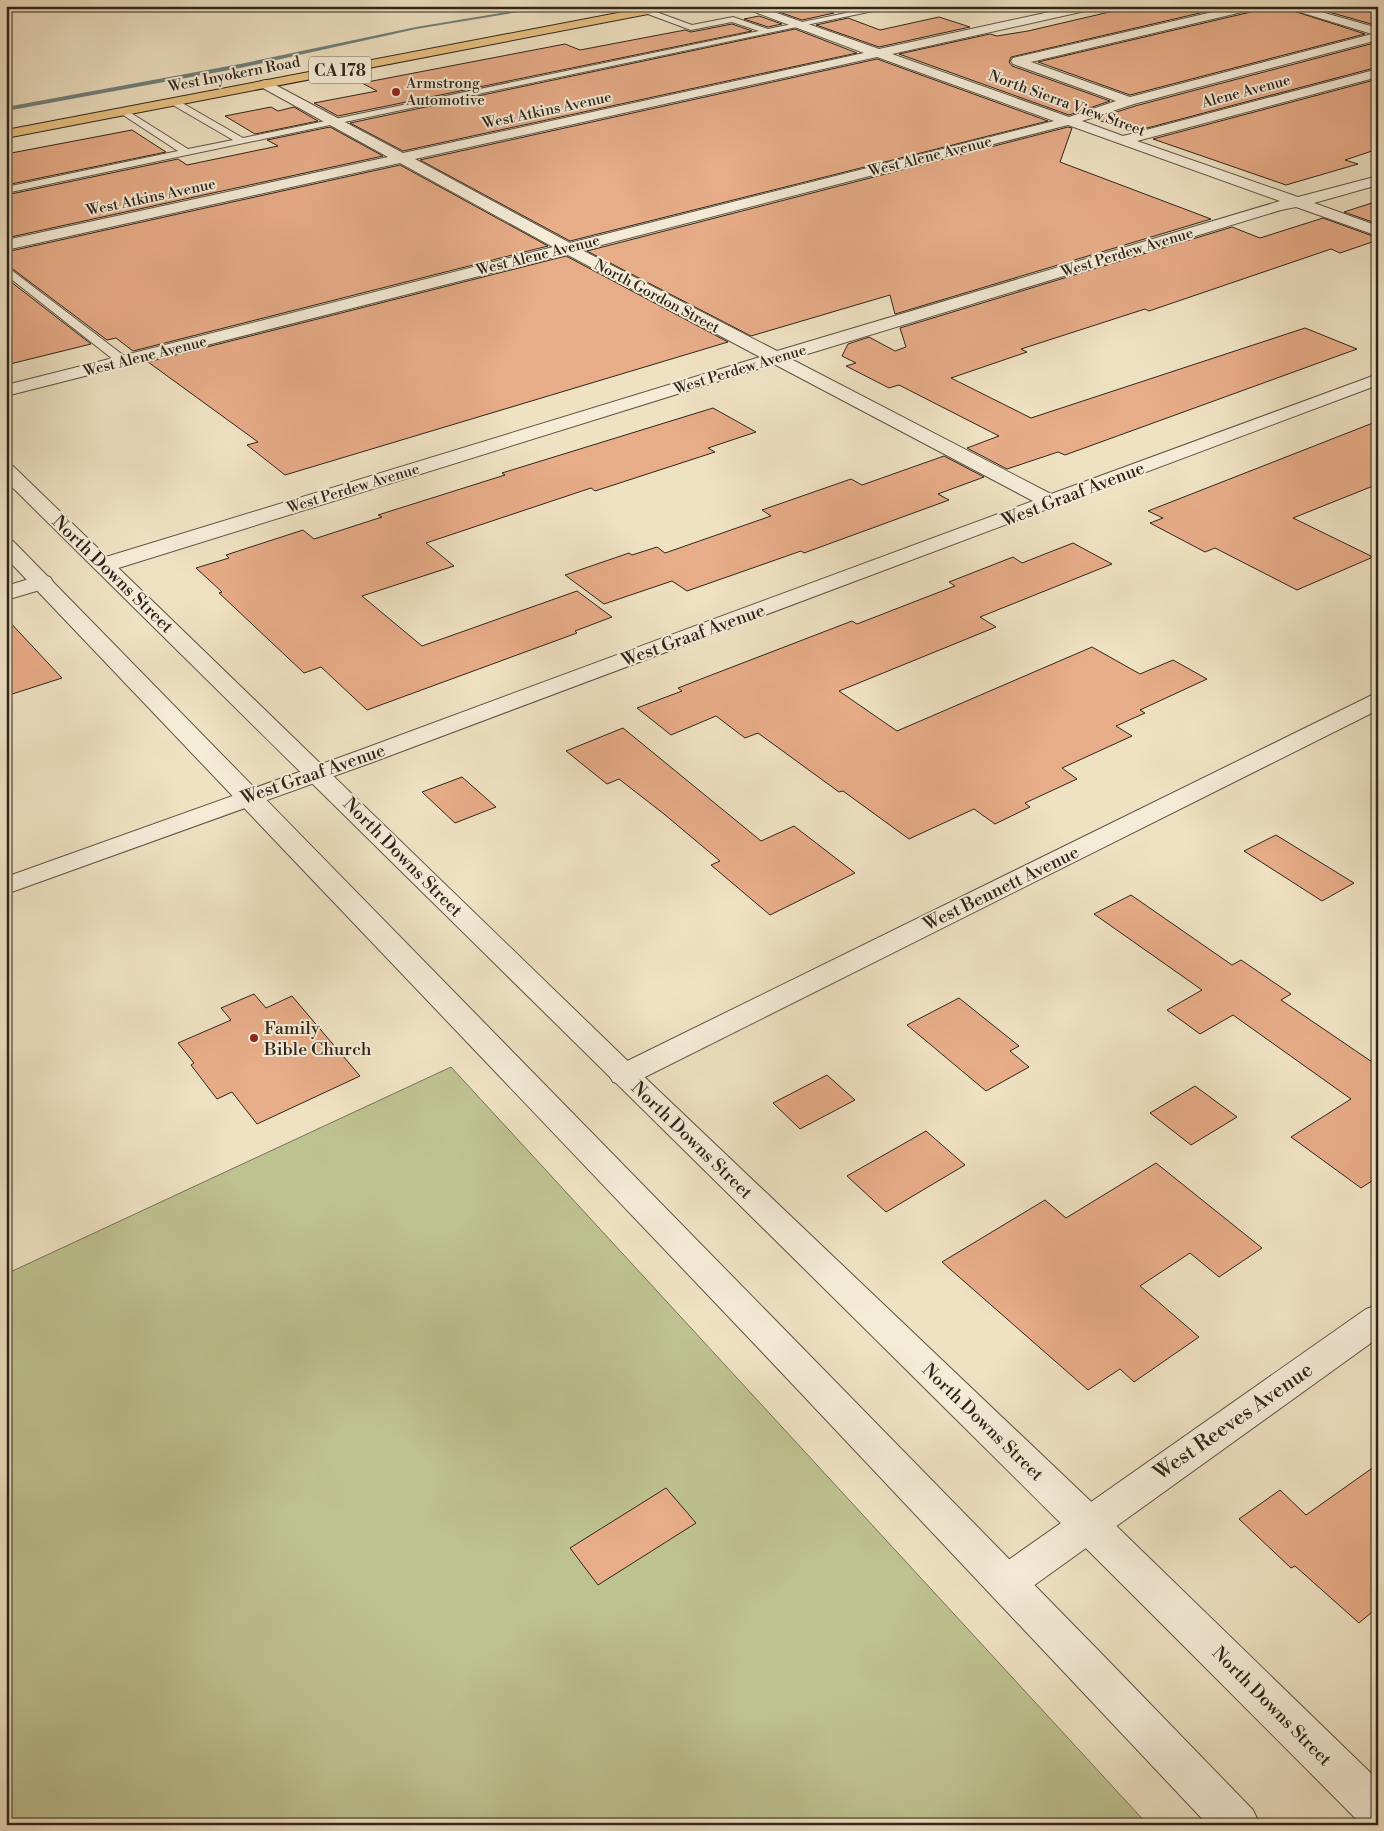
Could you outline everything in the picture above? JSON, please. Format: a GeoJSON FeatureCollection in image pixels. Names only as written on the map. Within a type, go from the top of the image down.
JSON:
{"type":"FeatureCollection","features":[{"type":"Feature","properties":{"kind":"main road","name":"West Inyokern Road"},"geometry":{"type":"LineString","coordinates":[[6,134],[674,6]]}},
{"type":"Feature","properties":{"kind":"street","name":"North Sierra View Street"},"geometry":{"type":"LineString","coordinates":[[745,6],[1378,231]]}},
{"type":"Feature","properties":{"kind":"street","name":"West Atkins Avenue"},"geometry":{"type":"LineString","coordinates":[[6,246],[1094,6]]}},
{"type":"Feature","properties":{"kind":"street"},"geometry":{"type":"LineString","coordinates":[[1129,101],[1017,61],[1255,6]]}},
{"type":"Feature","properties":{"kind":"street"},"geometry":{"type":"LineString","coordinates":[[1286,6],[1378,32]]}},
{"type":"Feature","properties":{"kind":"street"},"geometry":{"type":"LineString","coordinates":[[1314,6],[1356,17],[1372,18]]}},
{"type":"Feature","properties":{"kind":"street","name":"West Alene Avenue"},"geometry":{"type":"LineString","coordinates":[[6,391],[1069,121],[1129,101],[1378,36]]}},
{"type":"Feature","properties":{"kind":"street","name":"Alene Avenue"},"geometry":{"type":"LineString","coordinates":[[1123,140],[1378,73]]}},
{"type":"Feature","properties":{"kind":"street","name":"North Gordon Street"},"geometry":{"type":"LineString","coordinates":[[266,84],[567,248],[1051,502]]}},
{"type":"Feature","properties":{"kind":"street","name":"West Perdew Avenue"},"geometry":{"type":"LineString","coordinates":[[104,565],[774,358],[1278,206],[1378,180]]}},
{"type":"Feature","properties":{"kind":"street","name":"West Graaf Avenue"},"geometry":{"type":"LineString","coordinates":[[6,886],[1051,502],[1378,379]]}},
{"type":"Feature","properties":{"kind":"street","name":"North Downs Street"},"geometry":{"type":"LineString","coordinates":[[6,470],[624,1075],[1089,1524],[1378,1810]]}},
{"type":"Feature","properties":{"kind":"street"},"geometry":{"type":"LineString","coordinates":[[6,545],[1008,1582],[1238,1825]]}},
{"type":"Feature","properties":{"kind":"street"},"geometry":{"type":"LineString","coordinates":[[6,593],[42,582]]}},
{"type":"Feature","properties":{"kind":"street","name":"West Bennett Avenue"},"geometry":{"type":"LineString","coordinates":[[624,1075],[1378,701]]}},
{"type":"Feature","properties":{"kind":"street","name":"West Reeves Avenue"},"geometry":{"type":"LineString","coordinates":[[1008,1582],[1378,1319]]}},
{"type":"Feature","properties":{"kind":"lane"},"geometry":{"type":"LineString","coordinates":[[841,6],[861,13]]}},
{"type":"Feature","properties":{"kind":"lane"},"geometry":{"type":"LineString","coordinates":[[6,190],[893,6]]}},
{"type":"Feature","properties":{"kind":"lane"},"geometry":{"type":"LineString","coordinates":[[648,11],[691,28],[733,19],[768,32]]}},
{"type":"Feature","properties":{"kind":"lane"},"geometry":{"type":"LineString","coordinates":[[174,102],[242,141]]}},
{"type":"Feature","properties":{"kind":"lane"},"geometry":{"type":"LineString","coordinates":[[124,111],[187,153]]}},
{"type":"Feature","properties":{"kind":"lane"},"geometry":{"type":"LineString","coordinates":[[6,269],[123,361]]}},
{"type":"Feature","properties":{"kind":"green space"},"geometry":{"type":"Polygon","coordinates":[[[451,1067],[1148,1825],[6,1825],[6,1274],[451,1067]]]}},
{"type":"Feature","properties":{"kind":"building"},"geometry":{"type":"Polygon","coordinates":[[[808,6],[834,13],[802,20],[779,12],[808,6]]]}},
{"type":"Feature","properties":{"kind":"building"},"geometry":{"type":"Polygon","coordinates":[[[1135,6],[1230,6],[1011,57],[1009,62],[1012,66],[1110,101],[1069,115],[899,54],[990,34],[997,36],[1028,31],[1135,6]]]}},
{"type":"Feature","properties":{"kind":"building"},"geometry":{"type":"Polygon","coordinates":[[[1263,6],[1278,6],[1365,34],[1130,95],[1038,62],[1255,11],[1263,6]]]}},
{"type":"Feature","properties":{"kind":"building"},"geometry":{"type":"Polygon","coordinates":[[[1308,6],[1367,6],[1362,11],[1378,13],[1378,26],[1308,6]]]}},
{"type":"Feature","properties":{"kind":"building"},"geometry":{"type":"Polygon","coordinates":[[[759,16],[782,24],[768,27],[744,19],[759,16]]]}},
{"type":"Feature","properties":{"kind":"building"},"geometry":{"type":"Polygon","coordinates":[[[939,17],[970,27],[879,47],[816,25],[848,18],[880,30],[939,17]]]}},
{"type":"Feature","properties":{"kind":"building"},"geometry":{"type":"Polygon","coordinates":[[[732,24],[752,31],[338,116],[314,103],[377,91],[362,83],[565,44],[580,50],[685,30],[691,32],[732,24]]]}},
{"type":"Feature","properties":{"kind":"building"},"geometry":{"type":"Polygon","coordinates":[[[795,29],[857,53],[403,151],[350,123],[795,29]]]}},
{"type":"Feature","properties":{"kind":"building"},"geometry":{"type":"Polygon","coordinates":[[[1378,42],[1378,67],[1132,132],[1095,119],[1135,106],[1378,42]]]}},
{"type":"Feature","properties":{"kind":"building"},"geometry":{"type":"Polygon","coordinates":[[[877,59],[1048,121],[570,241],[420,160],[877,59]]]}},
{"type":"Feature","properties":{"kind":"building"},"geometry":{"type":"Polygon","coordinates":[[[1378,79],[1378,149],[1345,160],[1358,164],[1286,185],[1153,139],[1378,79]]]}},
{"type":"Feature","properties":{"kind":"building"},"geometry":{"type":"Polygon","coordinates":[[[271,107],[278,111],[294,107],[318,121],[255,134],[225,116],[271,107]]]}},
{"type":"Feature","properties":{"kind":"building"},"geometry":{"type":"Polygon","coordinates":[[[330,127],[383,156],[6,238],[6,195],[178,159],[187,165],[278,146],[267,140],[330,127]]]}},
{"type":"Feature","properties":{"kind":"building"},"geometry":{"type":"Polygon","coordinates":[[[1068,127],[1072,128],[1060,162],[1211,219],[895,314],[890,295],[751,336],[587,251],[1068,127]]]}},
{"type":"Feature","properties":{"kind":"building"},"geometry":{"type":"Polygon","coordinates":[[[132,130],[166,152],[6,185],[6,154],[132,130]]]}},
{"type":"Feature","properties":{"kind":"building"},"geometry":{"type":"Polygon","coordinates":[[[400,165],[548,246],[133,351],[116,338],[107,340],[6,264],[6,252],[400,165]]]}},
{"type":"Feature","properties":{"kind":"building"},"geometry":{"type":"Polygon","coordinates":[[[1378,201],[1378,224],[1344,212],[1378,201]]]}},
{"type":"Feature","properties":{"kind":"building"},"geometry":{"type":"Polygon","coordinates":[[[1323,218],[1378,238],[1378,240],[1340,253],[1331,249],[1149,311],[1145,309],[1021,349],[1027,352],[951,378],[1031,418],[1305,328],[1357,349],[1065,455],[1058,452],[1007,469],[967,448],[999,436],[899,385],[889,388],[846,366],[856,363],[842,356],[848,344],[869,337],[895,351],[906,347],[900,328],[1232,227],[1260,238],[1323,218]]]}},
{"type":"Feature","properties":{"kind":"building"},"geometry":{"type":"Polygon","coordinates":[[[566,256],[728,342],[285,475],[247,445],[258,442],[148,362],[566,256]]]}},
{"type":"Feature","properties":{"kind":"building"},"geometry":{"type":"Polygon","coordinates":[[[6,278],[91,344],[6,365],[6,278]]]}},
{"type":"Feature","properties":{"kind":"building"},"geometry":{"type":"Polygon","coordinates":[[[713,408],[756,432],[708,448],[715,452],[595,491],[591,488],[426,543],[454,566],[362,596],[422,646],[577,591],[612,617],[575,631],[577,633],[367,710],[321,667],[304,673],[219,593],[222,592],[196,568],[229,558],[226,555],[303,530],[314,539],[382,517],[378,515],[505,475],[502,473],[713,408]]]}},
{"type":"Feature","properties":{"kind":"building"},"geometry":{"type":"Polygon","coordinates":[[[1378,421],[1378,484],[1293,518],[1373,557],[1297,590],[1215,548],[1205,552],[1150,523],[1163,518],[1148,511],[1378,421]]]}},
{"type":"Feature","properties":{"kind":"building"},"geometry":{"type":"Polygon","coordinates":[[[944,456],[984,477],[938,494],[949,500],[804,553],[801,551],[687,591],[672,581],[604,604],[565,575],[629,553],[632,555],[657,547],[665,553],[771,516],[762,510],[851,479],[862,485],[944,456]]]}},
{"type":"Feature","properties":{"kind":"building"},"geometry":{"type":"Polygon","coordinates":[[[1073,543],[1112,564],[980,617],[996,627],[839,691],[897,731],[1092,647],[1140,674],[1173,660],[1207,679],[1140,710],[1145,713],[1116,726],[1132,736],[1062,768],[1077,779],[1025,803],[1030,807],[995,824],[974,809],[909,839],[843,791],[839,792],[758,733],[745,738],[716,716],[671,735],[637,708],[682,691],[678,688],[852,621],[857,624],[955,586],[949,582],[1013,557],[1022,563],[1073,543]]]}},
{"type":"Feature","properties":{"kind":"building"},"geometry":{"type":"Polygon","coordinates":[[[6,618],[62,678],[6,696],[6,618]]]}},
{"type":"Feature","properties":{"kind":"building"},"geometry":{"type":"Polygon","coordinates":[[[623,728],[761,841],[794,826],[855,873],[770,915],[711,865],[720,861],[664,814],[619,779],[607,784],[566,751],[623,728]]]}},
{"type":"Feature","properties":{"kind":"building"},"geometry":{"type":"Polygon","coordinates":[[[462,777],[496,807],[455,823],[422,792],[462,777]]]}},
{"type":"Feature","properties":{"kind":"building"},"geometry":{"type":"Polygon","coordinates":[[[1276,835],[1354,883],[1322,901],[1244,851],[1276,835]]]}},
{"type":"Feature","properties":{"kind":"building"},"geometry":{"type":"Polygon","coordinates":[[[1131,895],[1232,965],[1241,960],[1291,994],[1281,1000],[1378,1066],[1378,1177],[1361,1188],[1291,1137],[1351,1099],[1233,1015],[1200,1034],[1167,1010],[1202,990],[1094,914],[1131,895]]]}},
{"type":"Feature","properties":{"kind":"building"},"geometry":{"type":"Polygon","coordinates":[[[254,994],[266,1008],[292,996],[360,1076],[257,1124],[232,1092],[217,1099],[191,1065],[194,1063],[178,1043],[231,1020],[221,1008],[254,994]]]}},
{"type":"Feature","properties":{"kind":"building"},"geometry":{"type":"Polygon","coordinates":[[[959,998],[1019,1046],[1010,1051],[1029,1067],[986,1091],[907,1025],[959,998]]]}},
{"type":"Feature","properties":{"kind":"building"},"geometry":{"type":"Polygon","coordinates":[[[827,1075],[855,1100],[800,1129],[773,1103],[827,1075]]]}},
{"type":"Feature","properties":{"kind":"building"},"geometry":{"type":"Polygon","coordinates":[[[1195,1086],[1237,1117],[1191,1145],[1150,1113],[1195,1086]]]}},
{"type":"Feature","properties":{"kind":"building"},"geometry":{"type":"Polygon","coordinates":[[[926,1131],[965,1165],[886,1212],[847,1176],[926,1131]]]}},
{"type":"Feature","properties":{"kind":"building"},"geometry":{"type":"Polygon","coordinates":[[[1156,1163],[1262,1248],[1219,1277],[1190,1253],[1140,1286],[1199,1337],[1134,1382],[1120,1369],[1088,1390],[942,1262],[1045,1200],[1066,1218],[1156,1163]]]}},
{"type":"Feature","properties":{"kind":"building"},"geometry":{"type":"Polygon","coordinates":[[[1378,1464],[1378,1607],[1359,1623],[1295,1566],[1291,1568],[1239,1519],[1280,1490],[1306,1515],[1378,1464]]]}},
{"type":"Feature","properties":{"kind":"building"},"geometry":{"type":"Polygon","coordinates":[[[666,1488],[696,1523],[598,1585],[570,1548],[666,1488]]]}},
{"type":"Feature","properties":{"kind":"waterway"},"geometry":{"type":"LineString","coordinates":[[6,109],[240,66],[416,28],[553,6]]}},
{"type":"Feature","properties":{"kind":"place","name":"Armstrong Automotive"},"geometry":{"type":"Point","coordinates":[396,92]}},
{"type":"Feature","properties":{"kind":"place","name":"Family Bible Church"},"geometry":{"type":"Point","coordinates":[254,1038]}}]}
